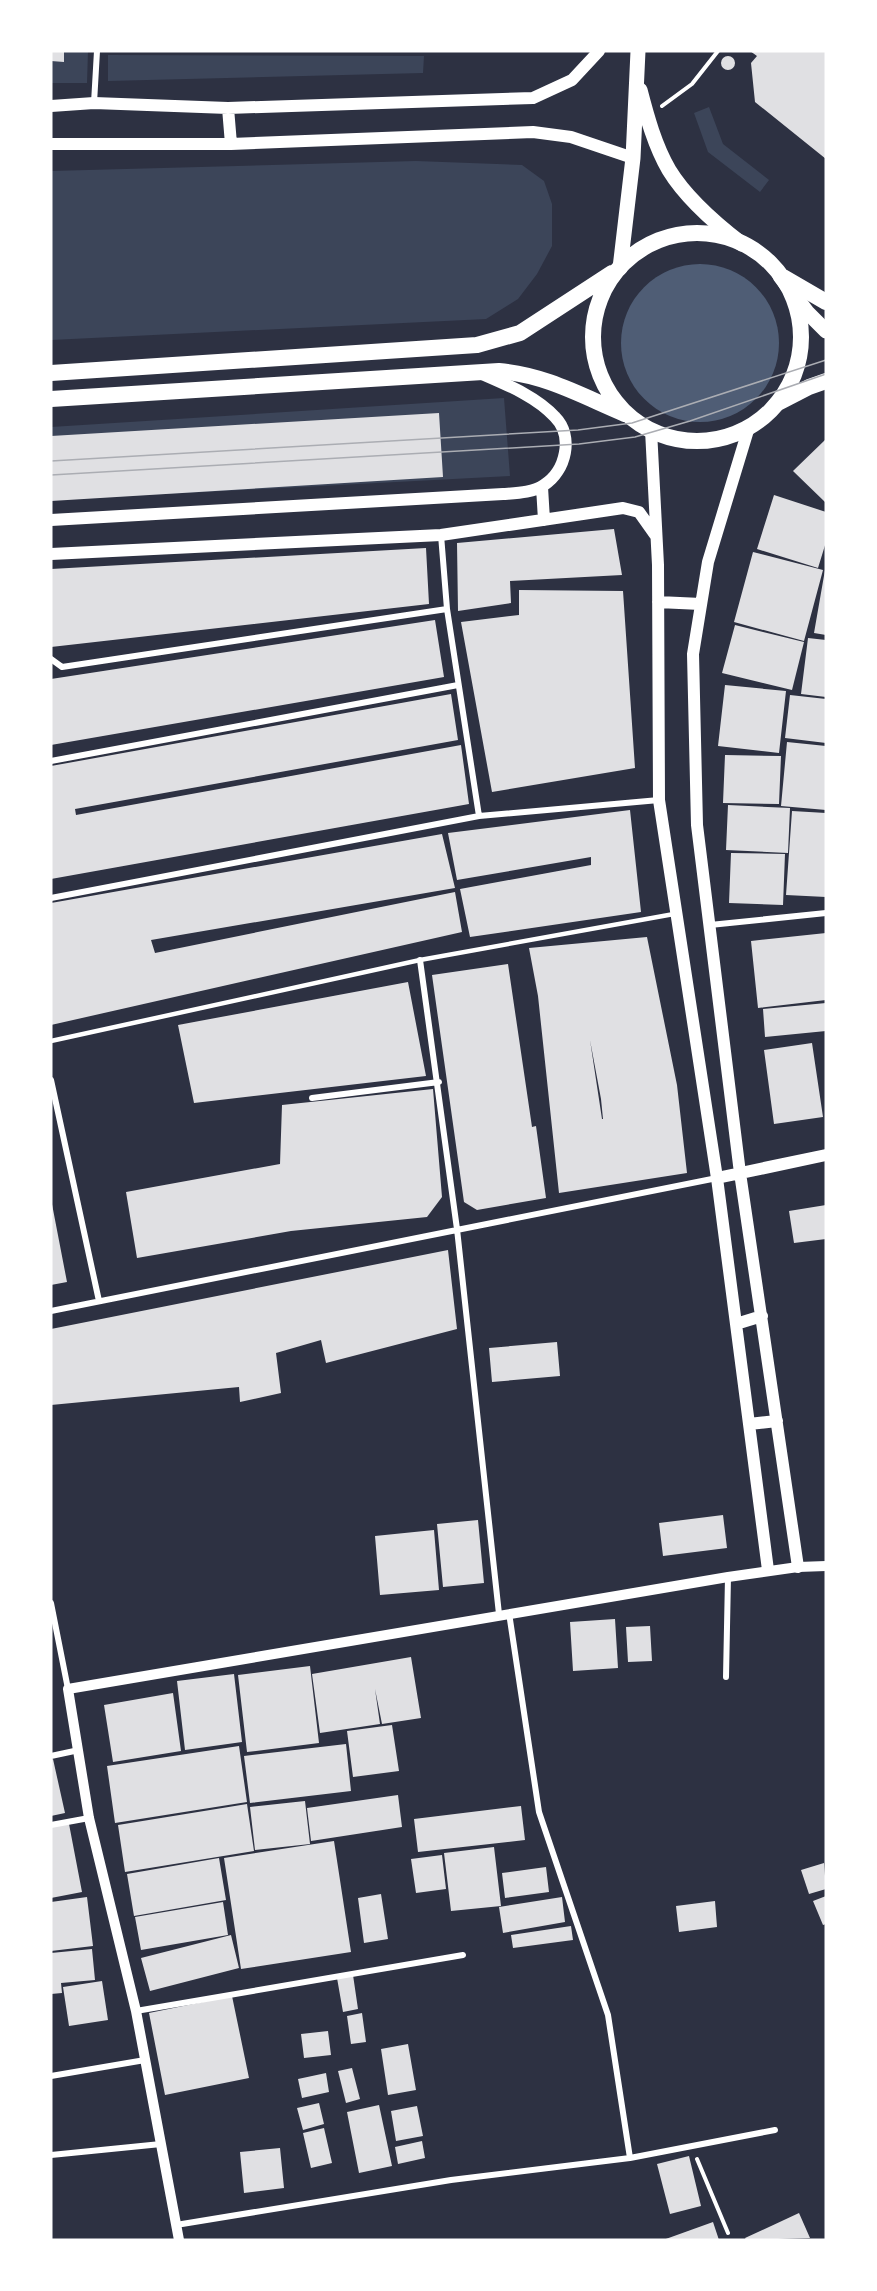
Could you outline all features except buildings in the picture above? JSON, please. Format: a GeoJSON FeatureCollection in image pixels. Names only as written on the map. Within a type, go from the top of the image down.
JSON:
{"type":"FeatureCollection","features":[{"type":"Feature","properties":{"kind":"highway"},"geometry":{"type":"LineString","coordinates":[[628,415],[610,395],[602,379],[593,344],[598,307],[604,290],[620,268],[632,256],[661,238],[710,234],[742,244],[756,252],[780,275],[826,302]]}},
{"type":"Feature","properties":{"kind":"highway"},"geometry":{"type":"LineString","coordinates":[[51,373],[477,345],[520,333],[620,268]]}},
{"type":"Feature","properties":{"kind":"highway"},"geometry":{"type":"LineString","coordinates":[[775,405],[791,382],[801,341],[798,312],[780,275]]}},
{"type":"Feature","properties":{"kind":"highway"},"geometry":{"type":"LineString","coordinates":[[51,399],[476,371],[532,375],[628,415],[651,430],[683,440],[716,440],[734,436],[749,427],[775,405],[808,387],[826,381]]}},
{"type":"Feature","properties":{"kind":"main road"},"geometry":{"type":"LineString","coordinates":[[51,106],[94,104],[228,108],[532,98],[572,80],[599,51]]}},
{"type":"Feature","properties":{"kind":"main road"},"geometry":{"type":"LineString","coordinates":[[620,268],[633,158],[638,51]]}},
{"type":"Feature","properties":{"kind":"main road"},"geometry":{"type":"LineString","coordinates":[[636,80],[651,129],[670,171],[720,227],[742,244]]}},
{"type":"Feature","properties":{"kind":"main road"},"geometry":{"type":"LineString","coordinates":[[228,108],[231,144]]}},
{"type":"Feature","properties":{"kind":"main road"},"geometry":{"type":"LineString","coordinates":[[51,144],[231,144],[534,132],[571,137],[633,158]]}},
{"type":"Feature","properties":{"kind":"main road"},"geometry":{"type":"LineString","coordinates":[[780,275],[807,312],[826,331]]}},
{"type":"Feature","properties":{"kind":"main road"},"geometry":{"type":"LineString","coordinates":[[51,520],[503,494],[528,492],[542,486],[560,466],[565,450],[563,426],[554,415],[528,397],[476,371]]}},
{"type":"Feature","properties":{"kind":"main road"},"geometry":{"type":"LineString","coordinates":[[749,427],[708,562],[693,654],[697,825],[740,1173],[798,1567]]}},
{"type":"Feature","properties":{"kind":"main road"},"geometry":{"type":"LineString","coordinates":[[651,430],[657,537],[659,800],[717,1178],[768,1570]]}},
{"type":"Feature","properties":{"kind":"main road"},"geometry":{"type":"LineString","coordinates":[[542,486],[544,520]]}},
{"type":"Feature","properties":{"kind":"main road"},"geometry":{"type":"LineString","coordinates":[[51,554],[441,535],[632,508],[647,520],[657,537]]}},
{"type":"Feature","properties":{"kind":"main road"},"geometry":{"type":"LineString","coordinates":[[658,602],[701,604]]}},
{"type":"Feature","properties":{"kind":"main road"},"geometry":{"type":"LineString","coordinates":[[717,1178],[826,1155]]}},
{"type":"Feature","properties":{"kind":"main road"},"geometry":{"type":"LineString","coordinates":[[736,1324],[762,1316]]}},
{"type":"Feature","properties":{"kind":"main road"},"geometry":{"type":"LineString","coordinates":[[749,1424],[777,1421]]}},
{"type":"Feature","properties":{"kind":"street"},"geometry":{"type":"LineString","coordinates":[[94,104],[97,51]]}},
{"type":"Feature","properties":{"kind":"street"},"geometry":{"type":"LineString","coordinates":[[441,535],[447,609],[479,816]]}},
{"type":"Feature","properties":{"kind":"street"},"geometry":{"type":"LineString","coordinates":[[51,659],[62,668],[447,609]]}},
{"type":"Feature","properties":{"kind":"street"},"geometry":{"type":"LineString","coordinates":[[51,761],[458,685]]}},
{"type":"Feature","properties":{"kind":"street"},"geometry":{"type":"LineString","coordinates":[[51,898],[479,816],[659,800]]}},
{"type":"Feature","properties":{"kind":"street"},"geometry":{"type":"LineString","coordinates":[[710,925],[826,913]]}},
{"type":"Feature","properties":{"kind":"street"},"geometry":{"type":"LineString","coordinates":[[420,960],[458,1229],[504,1613],[539,1812],[608,2015],[630,2158]]}},
{"type":"Feature","properties":{"kind":"street"},"geometry":{"type":"LineString","coordinates":[[51,1080],[99,1301]]}},
{"type":"Feature","properties":{"kind":"street"},"geometry":{"type":"LineString","coordinates":[[312,1098],[439,1082]]}},
{"type":"Feature","properties":{"kind":"street"},"geometry":{"type":"LineString","coordinates":[[51,1311],[717,1178]]}},
{"type":"Feature","properties":{"kind":"street"},"geometry":{"type":"LineString","coordinates":[[68,1689],[504,1613],[768,1570],[826,1566]]}},
{"type":"Feature","properties":{"kind":"street"},"geometry":{"type":"LineString","coordinates":[[726,1677],[728,1577]]}},
{"type":"Feature","properties":{"kind":"street"},"geometry":{"type":"LineString","coordinates":[[51,1603],[55,1644],[68,1689],[89,1818],[136,2011],[179,2240]]}},
{"type":"Feature","properties":{"kind":"street"},"geometry":{"type":"LineString","coordinates":[[51,1756],[79,1750]]}},
{"type":"Feature","properties":{"kind":"street"},"geometry":{"type":"LineString","coordinates":[[51,1825],[89,1818]]}},
{"type":"Feature","properties":{"kind":"street"},"geometry":{"type":"LineString","coordinates":[[136,2011],[463,1955]]}},
{"type":"Feature","properties":{"kind":"street"},"geometry":{"type":"LineString","coordinates":[[51,2076],[146,2060]]}},
{"type":"Feature","properties":{"kind":"street"},"geometry":{"type":"LineString","coordinates":[[176,2225],[451,2180],[630,2158],[775,2130]]}},
{"type":"Feature","properties":{"kind":"street"},"geometry":{"type":"LineString","coordinates":[[51,2155],[161,2144]]}},
{"type":"Feature","properties":{"kind":"lane"},"geometry":{"type":"LineString","coordinates":[[51,1041],[420,960],[676,914]]}},
{"type":"Feature","properties":{"kind":"path"},"geometry":{"type":"LineString","coordinates":[[645,110],[664,105],[692,84],[718,51]]}},
{"type":"Feature","properties":{"kind":"path"},"geometry":{"type":"LineString","coordinates":[[693,2147],[728,2233]]}},
{"type":"Feature","properties":{"kind":"shaded area"},"geometry":{"type":"Polygon","coordinates":[[[51,51],[88,51],[87,83],[51,83],[51,51]]]}},
{"type":"Feature","properties":{"kind":"shaded area"},"geometry":{"type":"Polygon","coordinates":[[[108,55],[424,56],[423,73],[108,81],[108,55]]]}},
{"type":"Feature","properties":{"kind":"shaded area"},"geometry":{"type":"Polygon","coordinates":[[[709,107],[723,144],[769,180],[760,192],[708,152],[694,113],[709,107]]]}},
{"type":"Feature","properties":{"kind":"shaded area"},"geometry":{"type":"Polygon","coordinates":[[[416,161],[522,165],[544,181],[552,204],[552,246],[537,274],[518,299],[486,319],[51,340],[51,171],[416,161]]]}},
{"type":"Feature","properties":{"kind":"shaded area"},"geometry":{"type":"Polygon","coordinates":[[[700,264],[715,265],[730,270],[744,277],[756,287],[766,299],[773,313],[778,328],[778,358],[773,373],[766,387],[756,399],[744,409],[730,416],[715,421],[700,422],[685,421],[670,416],[656,409],[644,399],[634,387],[627,373],[622,358],[621,343],[622,328],[627,313],[634,299],[644,287],[656,277],[670,270],[685,265],[700,264]]]}},
{"type":"Feature","properties":{"kind":"shaded area"},"geometry":{"type":"Polygon","coordinates":[[[504,398],[510,476],[51,500],[51,427],[504,398]]]}},
{"type":"Feature","properties":{"kind":"tram line"},"geometry":{"type":"LineString","coordinates":[[51,461],[578,430],[632,423],[826,360]]}},
{"type":"Feature","properties":{"kind":"tram line"},"geometry":{"type":"LineString","coordinates":[[51,475],[579,444],[635,437],[690,421],[826,374]]}}]}
